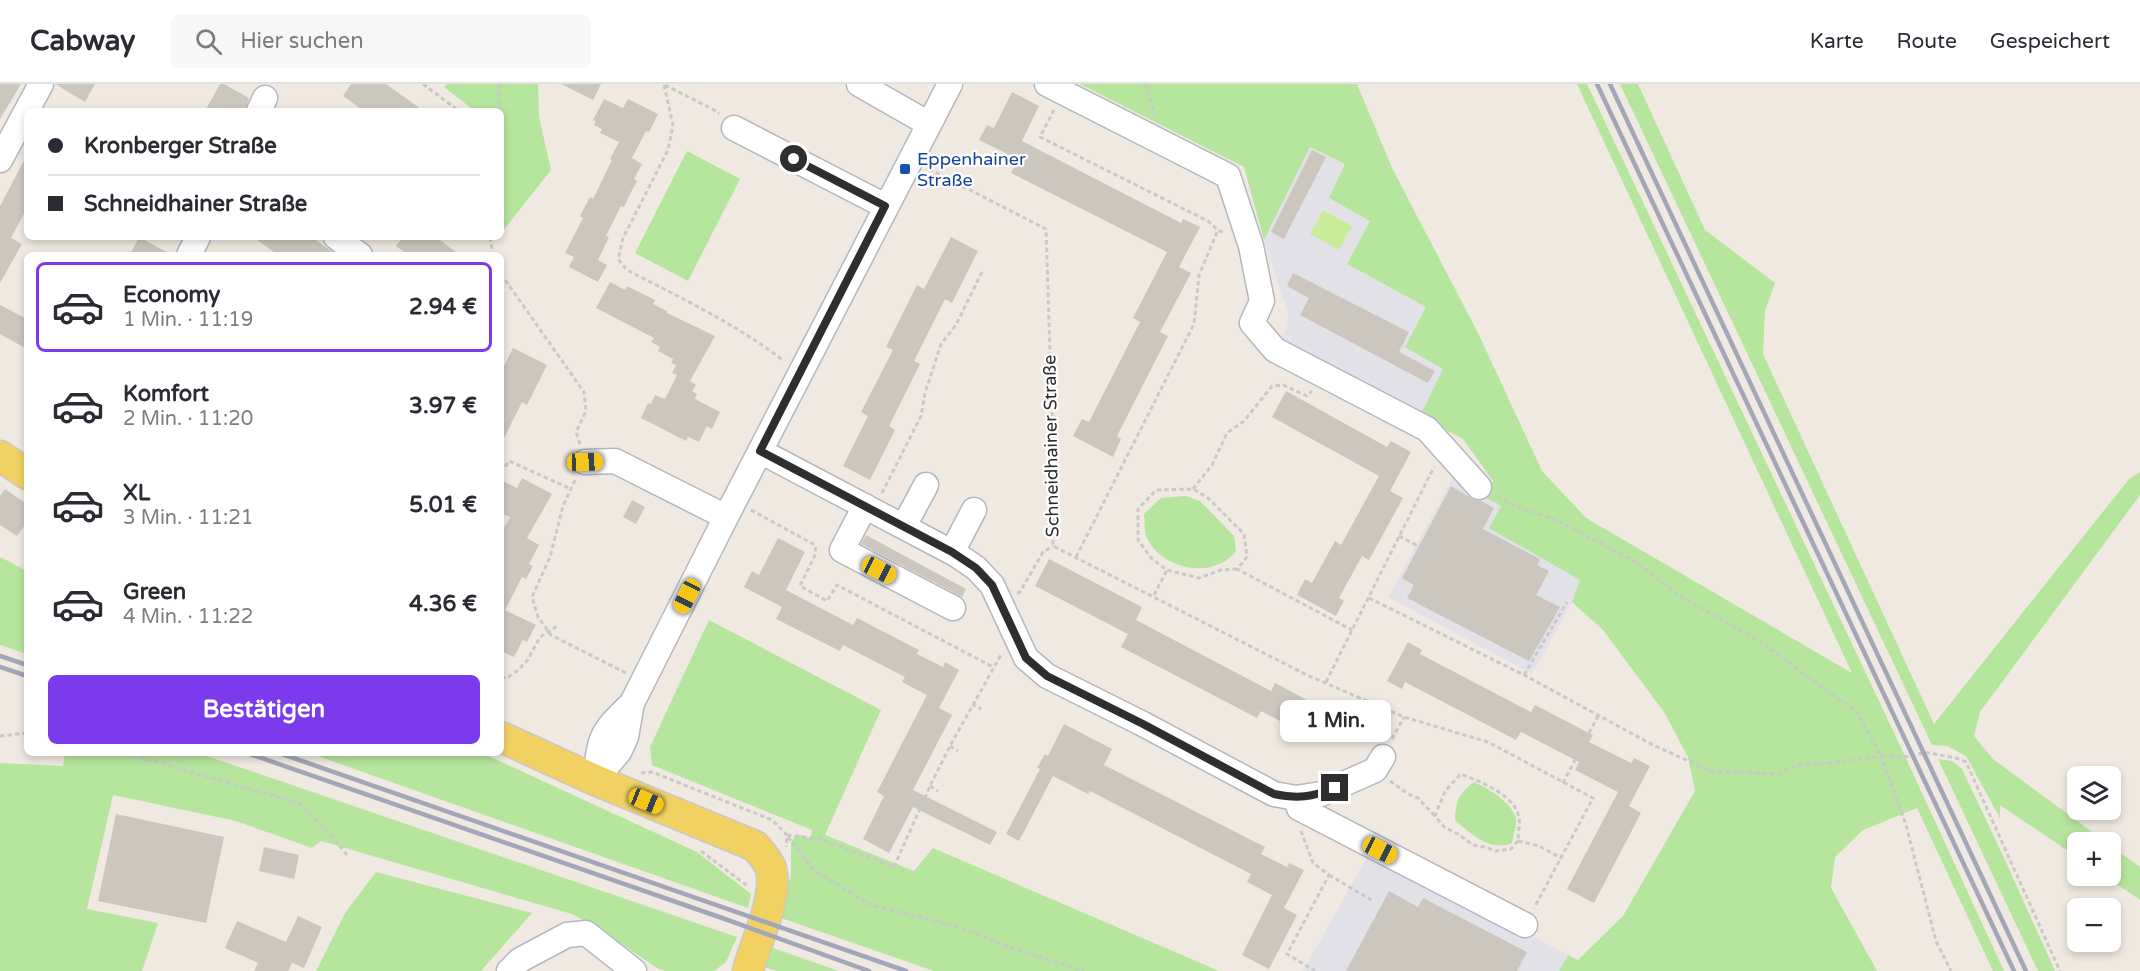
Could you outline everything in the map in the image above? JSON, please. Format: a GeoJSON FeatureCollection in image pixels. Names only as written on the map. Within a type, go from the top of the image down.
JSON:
{"type":"FeatureCollection","features":[{"type":"Feature","properties":{"kind":"main road"},"geometry":{"type":"LineString","coordinates":[[0,456],[24,472]]}},
{"type":"Feature","properties":{"kind":"main road"},"geometry":{"type":"LineString","coordinates":[[504,738],[595,780],[755,846],[766,858],[771,875],[769,903],[748,971]]}},
{"type":"Feature","properties":{"kind":"street"},"geometry":{"type":"LineString","coordinates":[[28,108],[41,84]]}},
{"type":"Feature","properties":{"kind":"street"},"geometry":{"type":"LineString","coordinates":[[859,84],[929,124]]}},
{"type":"Feature","properties":{"kind":"street"},"geometry":{"type":"LineString","coordinates":[[595,780],[599,744],[606,729],[632,703],[885,206],[950,84]]}},
{"type":"Feature","properties":{"kind":"street"},"geometry":{"type":"LineString","coordinates":[[1055,88],[1228,176],[1251,246],[1262,301],[1252,323],[1275,350],[1427,429],[1479,487]]}},
{"type":"Feature","properties":{"kind":"street"},"geometry":{"type":"LineString","coordinates":[[0,160],[24,116]]}},
{"type":"Feature","properties":{"kind":"street"},"geometry":{"type":"LineString","coordinates":[[734,128],[885,206]]}},
{"type":"Feature","properties":{"kind":"street"},"geometry":{"type":"LineString","coordinates":[[340,240],[356,252]]}},
{"type":"Feature","properties":{"kind":"street"},"geometry":{"type":"LineString","coordinates":[[760,451],[904,526],[976,568],[992,585],[1026,658],[1065,686],[1143,724],[1274,794],[1298,803],[1525,925]]}},
{"type":"Feature","properties":{"kind":"street"},"geometry":{"type":"LineString","coordinates":[[585,462],[615,461],[730,509]]}},
{"type":"Feature","properties":{"kind":"street"},"geometry":{"type":"LineString","coordinates":[[904,526],[926,485]]}},
{"type":"Feature","properties":{"kind":"street"},"geometry":{"type":"LineString","coordinates":[[869,508],[842,550],[953,608]]}},
{"type":"Feature","properties":{"kind":"street"},"geometry":{"type":"LineString","coordinates":[[952,552],[974,510]]}},
{"type":"Feature","properties":{"kind":"street"},"geometry":{"type":"LineString","coordinates":[[1298,803],[1376,770],[1383,758]]}},
{"type":"Feature","properties":{"kind":"street"},"geometry":{"type":"LineString","coordinates":[[509,971],[520,960],[567,935],[586,933],[634,971]]}},
{"type":"Feature","properties":{"kind":"path"},"geometry":{"type":"LineString","coordinates":[[423,84],[455,108]]}},
{"type":"Feature","properties":{"kind":"path"},"geometry":{"type":"LineString","coordinates":[[499,84],[499,108]]}},
{"type":"Feature","properties":{"kind":"path"},"geometry":{"type":"LineString","coordinates":[[664,84],[714,110],[734,128]]}},
{"type":"Feature","properties":{"kind":"path"},"geometry":{"type":"LineString","coordinates":[[664,84],[673,125],[668,150],[623,238],[618,259],[627,270],[711,313],[759,342],[800,373]]}},
{"type":"Feature","properties":{"kind":"path"},"geometry":{"type":"LineString","coordinates":[[1055,88],[1040,137],[1208,221],[1218,230],[1251,246]]}},
{"type":"Feature","properties":{"kind":"path","name":"Schneidhainer Straße"},"geometry":{"type":"LineString","coordinates":[[911,158],[1046,229],[1053,445],[1053,546],[1307,675],[1404,717],[1488,742],[1593,798],[1561,858]]}},
{"type":"Feature","properties":{"kind":"path"},"geometry":{"type":"LineString","coordinates":[[1076,557],[1194,324],[1199,275],[1218,230]]}},
{"type":"Feature","properties":{"kind":"path"},"geometry":{"type":"LineString","coordinates":[[869,508],[921,416],[925,393],[941,344],[956,325],[982,272]]}},
{"type":"Feature","properties":{"kind":"path"},"geometry":{"type":"LineString","coordinates":[[504,278],[584,392],[586,411],[576,432],[585,462],[562,506],[550,557],[532,597],[538,617],[551,635],[627,674]]}},
{"type":"Feature","properties":{"kind":"path"},"geometry":{"type":"LineString","coordinates":[[1194,489],[1212,465],[1227,433],[1244,421],[1272,386],[1283,385],[1307,396],[1314,388]]}},
{"type":"Feature","properties":{"kind":"path"},"geometry":{"type":"LineString","coordinates":[[504,468],[509,461],[571,489]]}},
{"type":"Feature","properties":{"kind":"path"},"geometry":{"type":"LineString","coordinates":[[1326,682],[1434,465]]}},
{"type":"Feature","properties":{"kind":"path"},"geometry":{"type":"LineString","coordinates":[[1479,487],[1516,506],[1558,521],[1633,560],[1680,596],[1760,641],[1829,694],[1858,713],[1881,756],[1906,825],[1936,941],[1952,971]]}},
{"type":"Feature","properties":{"kind":"path"},"geometry":{"type":"LineString","coordinates":[[1237,570],[1247,557],[1244,534],[1208,498],[1194,489],[1156,490],[1138,510],[1138,540],[1152,559],[1167,570],[1199,579],[1221,570],[1237,570],[1352,630]]}},
{"type":"Feature","properties":{"kind":"path"},"geometry":{"type":"LineString","coordinates":[[730,509],[815,545],[816,553],[800,586],[827,601],[837,585],[993,667]]}},
{"type":"Feature","properties":{"kind":"path"},"geometry":{"type":"LineString","coordinates":[[1399,536],[1440,557]]}},
{"type":"Feature","properties":{"kind":"path"},"geometry":{"type":"LineString","coordinates":[[1000,600],[1020,592],[1042,552],[1053,546]]}},
{"type":"Feature","properties":{"kind":"path"},"geometry":{"type":"LineString","coordinates":[[1153,595],[1167,570]]}},
{"type":"Feature","properties":{"kind":"path"},"geometry":{"type":"LineString","coordinates":[[1369,598],[1524,675],[1653,745],[1711,771],[1778,774],[1795,765],[1832,764],[1865,757],[1913,757],[1924,752],[1966,762],[2060,971]]}},
{"type":"Feature","properties":{"kind":"path"},"geometry":{"type":"LineString","coordinates":[[1524,675],[1567,602]]}},
{"type":"Feature","properties":{"kind":"path"},"geometry":{"type":"LineString","coordinates":[[504,678],[517,671],[527,661],[540,637],[556,626]]}},
{"type":"Feature","properties":{"kind":"path"},"geometry":{"type":"LineString","coordinates":[[1020,647],[1001,654],[993,667],[930,786],[894,867],[821,839],[787,836],[815,872],[871,905],[962,928],[1011,948],[1084,971]]}},
{"type":"Feature","properties":{"kind":"path"},"geometry":{"type":"LineString","coordinates":[[972,704],[981,709]]}},
{"type":"Feature","properties":{"kind":"path"},"geometry":{"type":"LineString","coordinates":[[1589,733],[1598,716]]}},
{"type":"Feature","properties":{"kind":"path"},"geometry":{"type":"LineString","coordinates":[[1383,758],[1404,717]]}},
{"type":"Feature","properties":{"kind":"path"},"geometry":{"type":"LineString","coordinates":[[0,736],[24,733]]}},
{"type":"Feature","properties":{"kind":"path"},"geometry":{"type":"LineString","coordinates":[[950,746],[958,750]]}},
{"type":"Feature","properties":{"kind":"path"},"geometry":{"type":"LineString","coordinates":[[134,756],[299,803],[347,855]]}},
{"type":"Feature","properties":{"kind":"path"},"geometry":{"type":"LineString","coordinates":[[1563,783],[1575,760]]}},
{"type":"Feature","properties":{"kind":"path"},"geometry":{"type":"LineString","coordinates":[[1408,794],[1418,798],[1444,827],[1473,845],[1484,846],[1496,851],[1510,849],[1518,841],[1519,815],[1506,797],[1492,787],[1461,774],[1444,791],[1435,816]]}},
{"type":"Feature","properties":{"kind":"path"},"geometry":{"type":"LineString","coordinates":[[930,786],[938,791]]}},
{"type":"Feature","properties":{"kind":"path"},"geometry":{"type":"LineString","coordinates":[[1298,803],[1301,835],[1313,863],[1373,901]]}},
{"type":"Feature","properties":{"kind":"path"},"geometry":{"type":"LineString","coordinates":[[1518,841],[1539,846],[1561,858],[1525,925]]}},
{"type":"Feature","properties":{"kind":"path"},"geometry":{"type":"LineString","coordinates":[[694,846],[756,892]]}},
{"type":"Feature","properties":{"kind":"path"},"geometry":{"type":"LineString","coordinates":[[1315,971],[1287,954],[1329,875]]}},
{"type":"Feature","properties":{"kind":"shaded area"},"geometry":{"type":"Polygon","coordinates":[[[1310,147],[1346,164],[1370,221],[1347,264],[1426,307],[1444,369],[1420,416],[1278,345],[1287,327],[1288,313],[1264,240],[1310,147]]]}},
{"type":"Feature","properties":{"kind":"shaded area"},"geometry":{"type":"Polygon","coordinates":[[[1453,477],[1501,506],[1490,528],[1581,580],[1572,602],[1532,674],[1388,597],[1453,477]]]}},
{"type":"Feature","properties":{"kind":"shaded area"},"geometry":{"type":"Polygon","coordinates":[[[1371,850],[1568,955],[1559,971],[1303,971],[1371,850]]]}},
{"type":"Feature","properties":{"kind":"green space"},"geometry":{"type":"Polygon","coordinates":[[[447,84],[538,84],[539,117],[551,170],[504,229],[504,108],[471,108],[444,87],[447,84]]]}},
{"type":"Feature","properties":{"kind":"green space"},"geometry":{"type":"Polygon","coordinates":[[[1080,84],[1357,84],[1392,168],[1478,333],[1542,471],[1586,518],[1852,673],[1577,84],[1587,84],[1897,739],[2004,971],[1993,971],[1917,808],[1863,830],[1835,857],[1831,888],[1877,971],[1559,971],[1568,955],[1578,960],[1623,916],[1695,791],[1688,757],[1664,712],[1603,630],[1572,602],[1580,580],[1489,528],[1501,506],[1485,497],[1493,481],[1463,439],[1420,416],[1443,369],[1405,347],[1426,307],[1347,264],[1370,221],[1329,198],[1345,164],[1310,147],[1264,240],[1244,167],[1080,84]]]}},
{"type":"Feature","properties":{"kind":"green space"},"geometry":{"type":"Polygon","coordinates":[[[1620,84],[1638,84],[1705,230],[1775,283],[1765,311],[1763,354],[1934,724],[2129,479],[2140,472],[2140,495],[1980,712],[1974,736],[1993,759],[2067,814],[2067,820],[2076,820],[2092,832],[2067,832],[2067,850],[2000,805],[2000,818],[1966,756],[1947,746],[1932,745],[1620,84]]]}},
{"type":"Feature","properties":{"kind":"green space"},"geometry":{"type":"Polygon","coordinates":[[[687,151],[740,179],[688,281],[635,253],[687,151]]]}},
{"type":"Feature","properties":{"kind":"green space"},"geometry":{"type":"Polygon","coordinates":[[[1323,210],[1352,226],[1339,250],[1310,234],[1323,210]]]}},
{"type":"Feature","properties":{"kind":"green space"},"geometry":{"type":"Polygon","coordinates":[[[1186,496],[1200,501],[1234,536],[1236,551],[1215,566],[1202,568],[1176,564],[1164,558],[1147,538],[1144,514],[1161,498],[1186,496]]]}},
{"type":"Feature","properties":{"kind":"green space"},"geometry":{"type":"Polygon","coordinates":[[[0,557],[24,569],[24,653],[0,645],[0,557]]]}},
{"type":"Feature","properties":{"kind":"green space"},"geometry":{"type":"Polygon","coordinates":[[[709,620],[881,710],[825,835],[914,871],[933,848],[1219,971],[934,971],[778,917],[791,875],[791,842],[797,834],[811,839],[812,830],[652,765],[650,747],[709,620]]]}},
{"type":"Feature","properties":{"kind":"green space"},"geometry":{"type":"Polygon","coordinates":[[[65,756],[207,756],[737,937],[726,962],[714,971],[665,971],[572,914],[321,841],[312,848],[236,821],[113,795],[87,909],[158,923],[142,971],[0,971],[0,763],[63,766],[65,756]]]}},
{"type":"Feature","properties":{"kind":"green space"},"geometry":{"type":"Polygon","coordinates":[[[317,756],[489,756],[697,852],[751,894],[748,908],[317,756]]]}},
{"type":"Feature","properties":{"kind":"green space"},"geometry":{"type":"Polygon","coordinates":[[[1938,759],[1952,761],[1962,769],[2055,971],[2038,971],[1938,759]]]}},
{"type":"Feature","properties":{"kind":"green space"},"geometry":{"type":"Polygon","coordinates":[[[1474,782],[1499,797],[1514,813],[1516,822],[1512,843],[1496,845],[1481,840],[1455,820],[1459,798],[1474,782]]]}},
{"type":"Feature","properties":{"kind":"green space"},"geometry":{"type":"Polygon","coordinates":[[[2121,853],[2140,867],[2140,900],[2120,886],[2121,853]]]}},
{"type":"Feature","properties":{"kind":"green space"},"geometry":{"type":"Polygon","coordinates":[[[376,872],[532,913],[481,971],[316,971],[345,913],[376,872]]]}},
{"type":"Feature","properties":{"kind":"green space"},"geometry":{"type":"Polygon","coordinates":[[[770,947],[839,971],[776,971],[762,966],[770,947]]]}},
{"type":"Feature","properties":{"kind":"building"},"geometry":{"type":"Polygon","coordinates":[[[0,84],[21,84],[0,119],[0,84]]]}},
{"type":"Feature","properties":{"kind":"building"},"geometry":{"type":"Polygon","coordinates":[[[55,84],[95,84],[85,102],[55,84]]]}},
{"type":"Feature","properties":{"kind":"building"},"geometry":{"type":"Polygon","coordinates":[[[220,84],[249,98],[246,108],[207,108],[220,84]]]}},
{"type":"Feature","properties":{"kind":"building"},"geometry":{"type":"Polygon","coordinates":[[[351,84],[386,84],[420,108],[360,108],[343,96],[351,84]]]}},
{"type":"Feature","properties":{"kind":"building"},"geometry":{"type":"Polygon","coordinates":[[[561,84],[601,84],[593,100],[561,84]]]}},
{"type":"Feature","properties":{"kind":"building"},"geometry":{"type":"Polygon","coordinates":[[[1012,92],[1039,106],[1022,141],[1181,223],[1183,219],[1200,227],[1179,267],[1191,273],[1160,332],[1168,336],[1117,436],[1121,439],[1113,457],[1073,436],[1082,419],[1089,422],[1140,322],[1133,318],[1167,252],[1011,173],[1018,159],[979,140],[987,125],[994,128],[1012,92]]]}},
{"type":"Feature","properties":{"kind":"building"},"geometry":{"type":"Polygon","coordinates":[[[604,99],[623,108],[628,99],[658,114],[632,158],[642,164],[634,179],[637,181],[624,207],[621,206],[606,236],[609,237],[598,260],[607,265],[598,282],[569,267],[574,257],[565,253],[583,218],[580,216],[590,197],[593,199],[619,142],[600,133],[602,129],[594,125],[596,121],[593,120],[604,99]]]}},
{"type":"Feature","properties":{"kind":"building"},"geometry":{"type":"Polygon","coordinates":[[[1312,150],[1326,157],[1284,239],[1271,232],[1312,150]]]}},
{"type":"Feature","properties":{"kind":"building"},"geometry":{"type":"Polygon","coordinates":[[[24,161],[24,214],[11,238],[22,244],[0,283],[0,206],[24,161]]]}},
{"type":"Feature","properties":{"kind":"building"},"geometry":{"type":"Polygon","coordinates":[[[951,237],[978,251],[952,303],[945,299],[914,361],[920,364],[889,426],[895,430],[870,480],[843,466],[868,416],[861,412],[893,350],[886,347],[917,285],[924,289],[951,237]]]}},
{"type":"Feature","properties":{"kind":"building"},"geometry":{"type":"Polygon","coordinates":[[[138,240],[144,240],[166,252],[132,252],[138,240]]]}},
{"type":"Feature","properties":{"kind":"building"},"geometry":{"type":"Polygon","coordinates":[[[257,240],[316,240],[332,252],[274,252],[257,240]]]}},
{"type":"Feature","properties":{"kind":"building"},"geometry":{"type":"Polygon","coordinates":[[[401,240],[440,240],[456,252],[404,252],[396,246],[401,240]]]}},
{"type":"Feature","properties":{"kind":"building"},"geometry":{"type":"Polygon","coordinates":[[[1293,273],[1409,332],[1399,352],[1435,371],[1428,383],[1300,315],[1309,298],[1287,286],[1293,273]]]}},
{"type":"Feature","properties":{"kind":"building"},"geometry":{"type":"Polygon","coordinates":[[[610,282],[625,290],[627,286],[655,300],[653,304],[667,313],[715,336],[690,381],[696,385],[692,391],[697,394],[695,399],[720,412],[712,429],[707,426],[699,442],[688,437],[686,441],[641,418],[648,403],[651,404],[655,395],[665,399],[677,375],[672,373],[676,365],[671,363],[673,359],[658,351],[660,347],[651,342],[654,338],[596,308],[610,282]]]}},
{"type":"Feature","properties":{"kind":"building"},"geometry":{"type":"Polygon","coordinates":[[[0,305],[24,317],[24,347],[0,334],[0,305]]]}},
{"type":"Feature","properties":{"kind":"building"},"geometry":{"type":"Polygon","coordinates":[[[513,348],[547,365],[527,405],[522,402],[504,438],[504,366],[513,348]]]}},
{"type":"Feature","properties":{"kind":"building"},"geometry":{"type":"Polygon","coordinates":[[[1286,391],[1387,447],[1391,441],[1411,452],[1390,491],[1403,498],[1369,560],[1362,556],[1339,598],[1344,601],[1336,616],[1297,595],[1305,579],[1312,583],[1335,541],[1341,545],[1379,476],[1272,417],[1286,391]]]}},
{"type":"Feature","properties":{"kind":"building"},"geometry":{"type":"Polygon","coordinates":[[[522,478],[552,494],[527,538],[539,545],[529,564],[533,566],[526,579],[522,577],[505,610],[536,625],[527,642],[523,640],[514,657],[504,652],[504,528],[510,517],[504,514],[504,482],[517,488],[522,478]]]}},
{"type":"Feature","properties":{"kind":"building"},"geometry":{"type":"Polygon","coordinates":[[[1451,486],[1474,500],[1494,508],[1483,529],[1540,559],[1537,565],[1549,571],[1536,595],[1560,607],[1529,661],[1407,598],[1414,585],[1402,578],[1451,486]]]}},
{"type":"Feature","properties":{"kind":"building"},"geometry":{"type":"Polygon","coordinates":[[[5,489],[24,502],[24,526],[17,536],[0,525],[0,496],[5,489]]]}},
{"type":"Feature","properties":{"kind":"building"},"geometry":{"type":"Polygon","coordinates":[[[632,500],[645,507],[636,524],[623,517],[632,500]]]}},
{"type":"Feature","properties":{"kind":"building"},"geometry":{"type":"Polygon","coordinates":[[[866,535],[966,589],[962,597],[861,544],[866,535]]]}},
{"type":"Feature","properties":{"kind":"building"},"geometry":{"type":"Polygon","coordinates":[[[778,538],[805,552],[786,590],[853,625],[857,618],[919,650],[917,654],[943,667],[945,662],[959,670],[939,708],[952,715],[913,790],[997,832],[990,845],[913,807],[889,853],[863,839],[884,796],[877,792],[927,695],[902,682],[905,677],[843,645],[840,651],[776,619],[782,607],[744,587],[752,571],[759,575],[778,538]]]}},
{"type":"Feature","properties":{"kind":"building"},"geometry":{"type":"Polygon","coordinates":[[[1049,559],[1142,607],[1136,620],[1271,691],[1275,683],[1328,711],[1314,739],[1261,711],[1257,718],[1121,647],[1128,634],[1035,586],[1049,559]]]}},
{"type":"Feature","properties":{"kind":"building"},"geometry":{"type":"Polygon","coordinates":[[[1408,642],[1422,650],[1420,654],[1531,712],[1535,705],[1593,735],[1589,742],[1631,763],[1634,758],[1650,766],[1629,806],[1641,813],[1594,903],[1567,889],[1618,792],[1575,770],[1579,762],[1521,732],[1516,740],[1405,682],[1402,689],[1387,681],[1408,642]]]}},
{"type":"Feature","properties":{"kind":"building"},"geometry":{"type":"Polygon","coordinates":[[[1064,724],[1112,749],[1104,765],[1265,847],[1261,854],[1287,867],[1289,863],[1304,870],[1284,908],[1297,915],[1269,969],[1242,955],[1272,895],[1247,882],[1251,874],[1090,791],[1088,794],[1053,776],[1019,841],[1006,834],[1040,769],[1037,768],[1045,754],[1048,756],[1064,724]]]}},
{"type":"Feature","properties":{"kind":"building"},"geometry":{"type":"Polygon","coordinates":[[[116,814],[224,837],[206,923],[98,901],[116,814]]]}},
{"type":"Feature","properties":{"kind":"building"},"geometry":{"type":"Polygon","coordinates":[[[264,847],[299,855],[294,879],[259,871],[264,847]]]}},
{"type":"Feature","properties":{"kind":"building"},"geometry":{"type":"Polygon","coordinates":[[[1389,891],[1418,907],[1423,898],[1527,952],[1517,971],[1346,971],[1389,891]]]}},
{"type":"Feature","properties":{"kind":"building"},"geometry":{"type":"Polygon","coordinates":[[[298,916],[322,927],[304,968],[292,963],[288,971],[254,971],[258,963],[225,948],[237,921],[286,942],[298,916]]]}},
{"type":"Feature","properties":{"kind":"railway"},"geometry":{"type":"LineString","coordinates":[[1597,84],[2014,971]]}},
{"type":"Feature","properties":{"kind":"railway"},"geometry":{"type":"LineString","coordinates":[[1610,84],[2026,971]]}},
{"type":"Feature","properties":{"kind":"railway"},"geometry":{"type":"LineString","coordinates":[[0,656],[24,664]]}},
{"type":"Feature","properties":{"kind":"railway"},"geometry":{"type":"LineString","coordinates":[[0,667],[24,675]]}},
{"type":"Feature","properties":{"kind":"railway"},"geometry":{"type":"LineString","coordinates":[[256,756],[869,971]]}},
{"type":"Feature","properties":{"kind":"railway"},"geometry":{"type":"LineString","coordinates":[[288,756],[906,971]]}},
{"type":"Feature","properties":{"kind":"place","name":"Eppenhainer Straße"},"geometry":{"type":"Point","coordinates":[905,169]}},
{"type":"Feature","properties":{"kind":"route"},"geometry":{"type":"LineString","coordinates":[[794,159],[885,206],[760,451],[952,552],[976,568],[992,585],[1026,658],[1047,676],[1274,794],[1296,798],[1321,794],[1335,788]]}}]}
